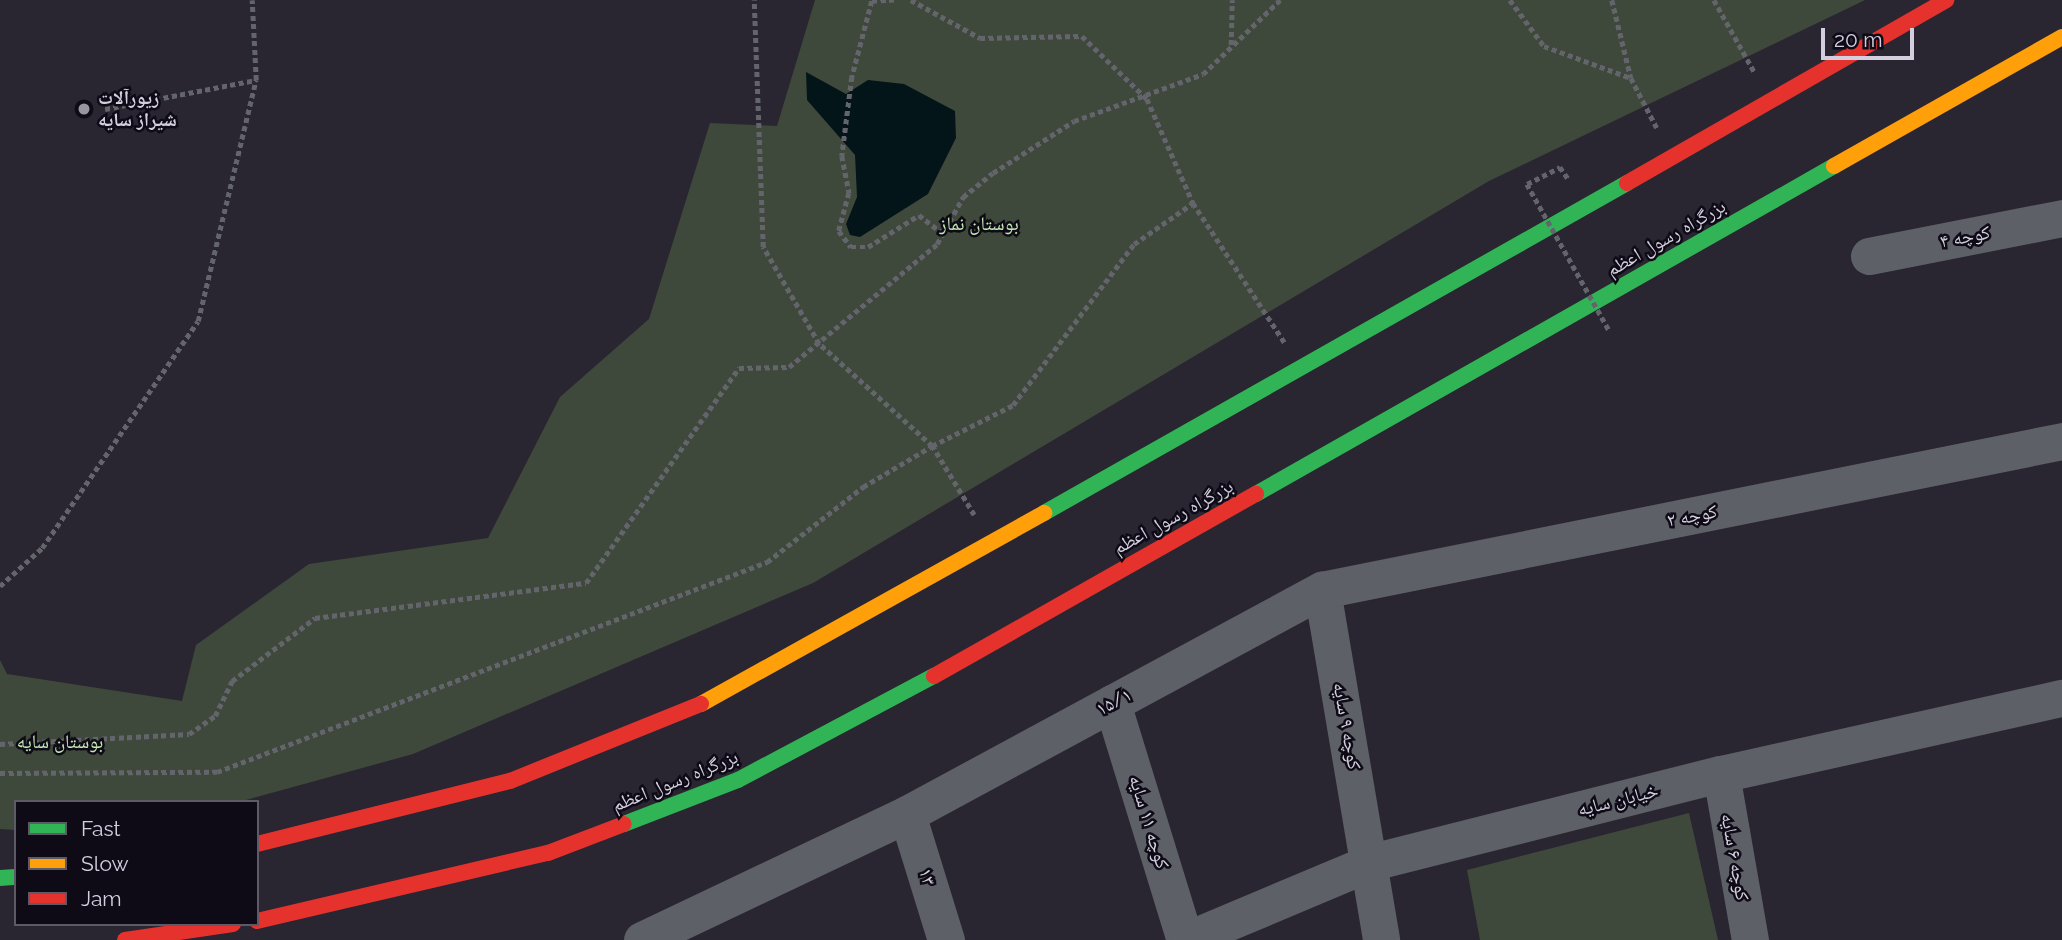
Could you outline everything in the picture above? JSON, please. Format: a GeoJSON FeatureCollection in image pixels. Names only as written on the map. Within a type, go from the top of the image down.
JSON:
{"type":"FeatureCollection","features":[{"type":"Feature","properties":{"kind":"highway"},"geometry":{"type":"LineString","coordinates":[[259,844],[510,781],[691,709],[1303,370],[1946,0]]}},
{"type":"Feature","properties":{"kind":"highway","name":"بزرگراه رسول اعظم"},"geometry":{"type":"LineString","coordinates":[[259,921],[548,853],[738,780],[965,659],[2062,37]]}},
{"type":"Feature","properties":{"kind":"highway"},"geometry":{"type":"LineString","coordinates":[[125,940],[220,926]]}},
{"type":"Feature","properties":{"kind":"street","name":"کوچه ۴"},"geometry":{"type":"LineString","coordinates":[[1869,256],[2062,218]]}},
{"type":"Feature","properties":{"kind":"street","name":"کوچه ۲"},"geometry":{"type":"LineString","coordinates":[[1322,590],[2062,441]]}},
{"type":"Feature","properties":{"kind":"street","name":"۱۵/۱"},"geometry":{"type":"LineString","coordinates":[[642,940],[907,814],[1322,590]]}},
{"type":"Feature","properties":{"kind":"street","name":"کوچه ۹ سایه"},"geometry":{"type":"LineString","coordinates":[[1322,590],[1372,862],[1381,940]]}},
{"type":"Feature","properties":{"kind":"street","name":"خیابان سایه"},"geometry":{"type":"LineString","coordinates":[[1185,940],[1372,862],[1721,774],[2062,698]]}},
{"type":"Feature","properties":{"kind":"street","name":"کوچه ۱۱ سایه"},"geometry":{"type":"LineString","coordinates":[[1112,703],[1185,940]]}},
{"type":"Feature","properties":{"kind":"street","name":"کوچه ۶ سایه"},"geometry":{"type":"LineString","coordinates":[[1721,774],[1750,940]]}},
{"type":"Feature","properties":{"kind":"street","name":"۱۳"},"geometry":{"type":"LineString","coordinates":[[907,814],[946,940]]}},
{"type":"Feature","properties":{"kind":"path"},"geometry":{"type":"LineString","coordinates":[[0,586],[42,548],[198,321],[256,80],[252,0]]}},
{"type":"Feature","properties":{"kind":"path"},"geometry":{"type":"LineString","coordinates":[[754,0],[763,247],[819,344],[932,446],[991,542]]}},
{"type":"Feature","properties":{"kind":"path"},"geometry":{"type":"LineString","coordinates":[[894,0],[872,1],[852,77],[842,156],[849,193],[839,231],[851,247],[869,247],[919,215],[942,233]]}},
{"type":"Feature","properties":{"kind":"path"},"geometry":{"type":"LineString","coordinates":[[911,0],[980,38],[1082,36],[1147,99],[1193,203],[1303,370]]}},
{"type":"Feature","properties":{"kind":"path"},"geometry":{"type":"LineString","coordinates":[[1231,46],[1232,0]]}},
{"type":"Feature","properties":{"kind":"path"},"geometry":{"type":"LineString","coordinates":[[0,744],[189,734],[215,716],[232,681],[315,618],[586,583],[739,368],[789,367],[819,344],[942,233],[963,197],[1037,142],[1074,121],[1147,99],[1203,74],[1280,0]]}},
{"type":"Feature","properties":{"kind":"path"},"geometry":{"type":"LineString","coordinates":[[1510,0],[1544,46],[1631,78]]}},
{"type":"Feature","properties":{"kind":"path"},"geometry":{"type":"LineString","coordinates":[[1612,0],[1631,78],[1672,157]]}},
{"type":"Feature","properties":{"kind":"path"},"geometry":{"type":"LineString","coordinates":[[1714,0],[1771,101]]}},
{"type":"Feature","properties":{"kind":"path"},"geometry":{"type":"LineString","coordinates":[[105,109],[256,80]]}},
{"type":"Feature","properties":{"kind":"path"},"geometry":{"type":"LineString","coordinates":[[1560,167],[1527,184],[1609,330]]}},
{"type":"Feature","properties":{"kind":"path"},"geometry":{"type":"LineString","coordinates":[[0,773],[216,772],[766,562],[863,487],[932,446],[1013,404],[1134,244],[1193,203]]}},
{"type":"Feature","properties":{"kind":"green space","name":"بوستان نماز"},"geometry":{"type":"Polygon","coordinates":[[[815,0],[1865,0],[1489,181],[813,583],[413,754],[246,800],[14,800],[14,830],[0,829],[0,660],[7,674],[182,701],[196,645],[309,564],[488,538],[560,397],[649,319],[710,123],[777,126],[815,0]]]}},
{"type":"Feature","properties":{"kind":"green space"},"geometry":{"type":"Polygon","coordinates":[[[1689,813],[1718,940],[1480,940],[1467,870],[1689,813]]]}},
{"type":"Feature","properties":{"kind":"shaded area"},"geometry":{"type":"Polygon","coordinates":[[[806,72],[846,94],[868,80],[904,84],[955,111],[956,138],[928,194],[860,237],[850,235],[846,224],[857,197],[855,155],[807,100],[806,72]]]}},
{"type":"Feature","properties":{"kind":"traffic: fast"},"geometry":{"type":"LineString","coordinates":[[1256,494],[1834,166]]}},
{"type":"Feature","properties":{"kind":"traffic: fast"},"geometry":{"type":"LineString","coordinates":[[1044,513],[1627,183]]}},
{"type":"Feature","properties":{"kind":"traffic: fast"},"geometry":{"type":"LineString","coordinates":[[624,824],[738,780],[934,676]]}},
{"type":"Feature","properties":{"kind":"traffic: fast"},"geometry":{"type":"LineString","coordinates":[[0,878],[14,877]]}},
{"type":"Feature","properties":{"kind":"traffic: slow"},"geometry":{"type":"LineString","coordinates":[[1834,166],[2062,37]]}},
{"type":"Feature","properties":{"kind":"traffic: slow"},"geometry":{"type":"LineString","coordinates":[[701,704],[1044,513]]}},
{"type":"Feature","properties":{"kind":"traffic: jam"},"geometry":{"type":"LineString","coordinates":[[1627,183],[1946,0]]}},
{"type":"Feature","properties":{"kind":"traffic: jam"},"geometry":{"type":"LineString","coordinates":[[934,676],[1256,494]]}},
{"type":"Feature","properties":{"kind":"traffic: jam"},"geometry":{"type":"LineString","coordinates":[[259,844],[510,781],[701,704]]}},
{"type":"Feature","properties":{"kind":"traffic: jam"},"geometry":{"type":"LineString","coordinates":[[259,921],[548,853],[624,824]]}},
{"type":"Feature","properties":{"kind":"traffic: jam"},"geometry":{"type":"LineString","coordinates":[[125,940],[220,926]]}},
{"type":"Feature","properties":{"kind":"place","name":"زیورآلات شیراز سایه"},"geometry":{"type":"Point","coordinates":[84,109]}},
{"type":"Feature","properties":{"kind":"park label","name":"بوستان سایه"},"geometry":{"type":"Point","coordinates":[60,742]}}]}
